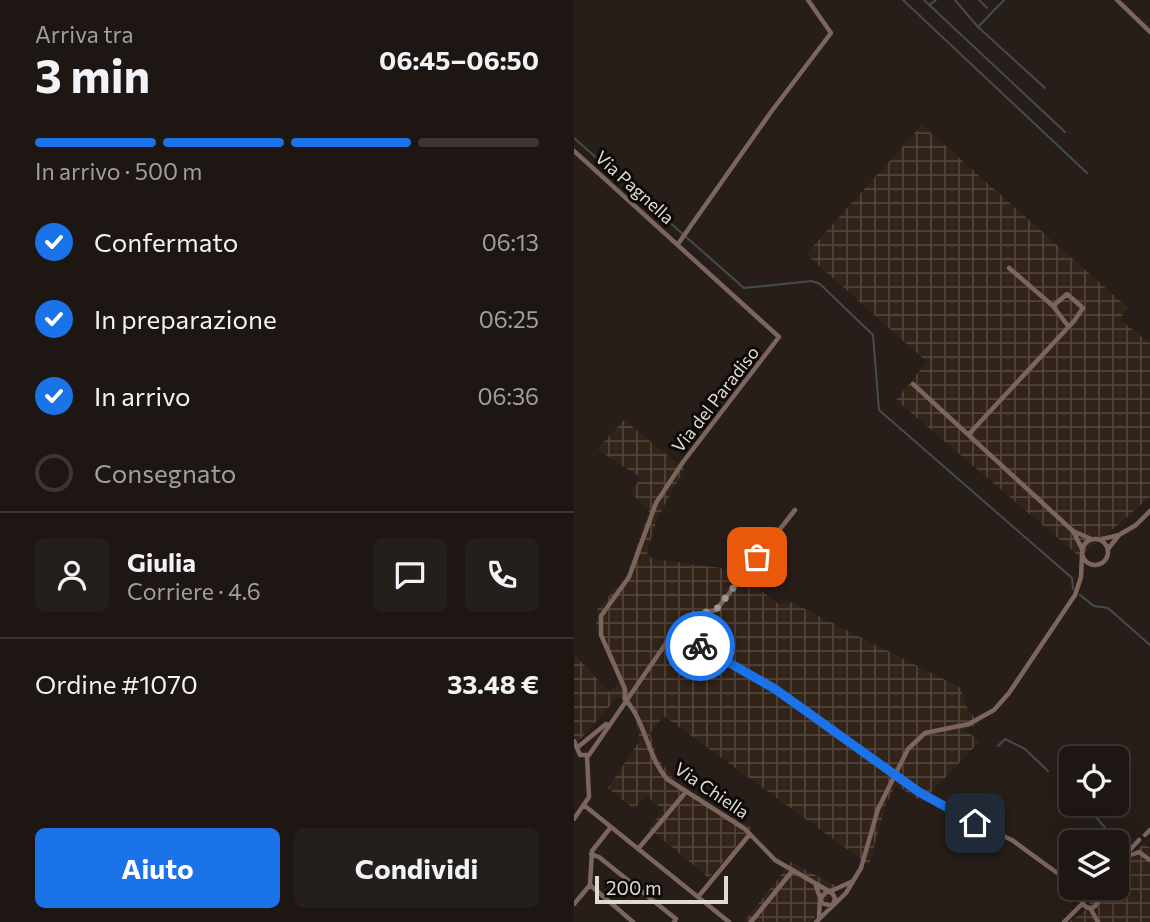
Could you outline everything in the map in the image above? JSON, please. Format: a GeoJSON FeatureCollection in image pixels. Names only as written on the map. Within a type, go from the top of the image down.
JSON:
{"type":"FeatureCollection","features":[{"type":"Feature","properties":{"kind":"street"},"geometry":{"type":"LineString","coordinates":[[680,242],[771,112],[831,33],[808,0]]}},
{"type":"Feature","properties":{"kind":"street"},"geometry":{"type":"LineString","coordinates":[[1117,0],[1150,32]]}},
{"type":"Feature","properties":{"kind":"street","name":"Via Pagnella"},"geometry":{"type":"LineString","coordinates":[[574,151],[680,242]]}},
{"type":"Feature","properties":{"kind":"street","name":"Via del Paradiso"},"geometry":{"type":"LineString","coordinates":[[625,699],[625,689],[601,635],[601,616],[629,577],[652,513],[677,471],[779,340],[776,331],[680,242]]}},
{"type":"Feature","properties":{"kind":"street"},"geometry":{"type":"LineString","coordinates":[[1009,268],[1053,306],[1068,326]]}},
{"type":"Feature","properties":{"kind":"street"},"geometry":{"type":"LineString","coordinates":[[969,435],[1081,312],[1081,304],[1067,294],[1053,306]]}},
{"type":"Feature","properties":{"kind":"street"},"geometry":{"type":"LineString","coordinates":[[913,384],[1073,531],[1092,539],[1119,535],[1136,525],[1150,511]]}},
{"type":"Feature","properties":{"kind":"street"},"geometry":{"type":"LineString","coordinates":[[574,760],[592,750],[671,636],[692,615],[712,611],[720,605],[795,510]]}},
{"type":"Feature","properties":{"kind":"street"},"geometry":{"type":"LineString","coordinates":[[1073,531],[1082,552],[1092,565]]}},
{"type":"Feature","properties":{"kind":"street"},"geometry":{"type":"LineString","coordinates":[[1081,577],[1092,565],[1103,562],[1119,535]]}},
{"type":"Feature","properties":{"kind":"street"},"geometry":{"type":"LineString","coordinates":[[817,920],[853,880],[864,860],[878,809],[908,749],[920,736],[970,724],[1002,702],[1075,595],[1081,577],[1082,552],[1092,539]]}},
{"type":"Feature","properties":{"kind":"street"},"geometry":{"type":"LineString","coordinates":[[1099,539],[1108,550]]}},
{"type":"Feature","properties":{"kind":"street"},"geometry":{"type":"LineString","coordinates":[[671,636],[682,636],[765,683],[895,774],[960,816],[1012,840],[1059,874]]}},
{"type":"Feature","properties":{"kind":"street","name":"Via Chiella"},"geometry":{"type":"LineString","coordinates":[[625,699],[636,712],[663,774],[685,793],[750,834],[775,860],[828,892]]}},
{"type":"Feature","properties":{"kind":"street"},"geometry":{"type":"LineString","coordinates":[[581,745],[610,721]]}},
{"type":"Feature","properties":{"kind":"street"},"geometry":{"type":"LineString","coordinates":[[574,740],[592,750]]}},
{"type":"Feature","properties":{"kind":"street"},"geometry":{"type":"LineString","coordinates":[[574,819],[585,806],[590,789],[581,745]]}},
{"type":"Feature","properties":{"kind":"street"},"geometry":{"type":"LineString","coordinates":[[638,849],[685,793]]}},
{"type":"Feature","properties":{"kind":"street"},"geometry":{"type":"LineString","coordinates":[[585,806],[729,922]]}},
{"type":"Feature","properties":{"kind":"street"},"geometry":{"type":"LineString","coordinates":[[574,904],[590,884],[591,854],[611,827]]}},
{"type":"Feature","properties":{"kind":"street"},"geometry":{"type":"LineString","coordinates":[[1145,835],[1150,830]]}},
{"type":"Feature","properties":{"kind":"street"},"geometry":{"type":"LineString","coordinates":[[698,897],[750,834]]}},
{"type":"Feature","properties":{"kind":"street"},"geometry":{"type":"LineString","coordinates":[[1129,851],[1139,840]]}},
{"type":"Feature","properties":{"kind":"street"},"geometry":{"type":"LineString","coordinates":[[1129,856],[1139,852],[1150,860]]}},
{"type":"Feature","properties":{"kind":"street"},"geometry":{"type":"LineString","coordinates":[[591,854],[676,919],[674,922]]}},
{"type":"Feature","properties":{"kind":"street"},"geometry":{"type":"LineString","coordinates":[[751,922],[793,870]]}},
{"type":"Feature","properties":{"kind":"street"},"geometry":{"type":"LineString","coordinates":[[817,920],[820,899],[853,880]]}},
{"type":"Feature","properties":{"kind":"street"},"geometry":{"type":"LineString","coordinates":[[590,884],[633,922]]}},
{"type":"Feature","properties":{"kind":"street"},"geometry":{"type":"LineString","coordinates":[[816,886],[824,906],[833,905]]}},
{"type":"Feature","properties":{"kind":"street"},"geometry":{"type":"LineString","coordinates":[[828,892],[835,897],[833,905]]}},
{"type":"Feature","properties":{"kind":"street"},"geometry":{"type":"LineString","coordinates":[[1086,900],[1087,906],[1098,922]]}},
{"type":"Feature","properties":{"kind":"street"},"geometry":{"type":"LineString","coordinates":[[1064,922],[1092,900]]}},
{"type":"Feature","properties":{"kind":"shaded area"},"geometry":{"type":"Polygon","coordinates":[[[922,125],[1127,307],[1120,320],[1150,343],[1150,497],[1080,557],[896,400],[927,362],[806,254],[922,125]]]}},
{"type":"Feature","properties":{"kind":"shaded area"},"geometry":{"type":"Polygon","coordinates":[[[624,420],[684,469],[657,519],[647,553],[653,559],[735,570],[778,604],[791,602],[961,688],[964,703],[979,724],[964,730],[980,741],[922,802],[896,785],[886,804],[869,865],[664,716],[650,733],[657,756],[674,780],[689,793],[752,828],[709,878],[650,829],[663,809],[646,796],[634,809],[608,788],[640,740],[635,716],[619,696],[574,746],[574,654],[609,692],[619,682],[596,627],[598,608],[627,577],[649,510],[630,492],[641,478],[597,449],[624,420]]]}},
{"type":"Feature","properties":{"kind":"shaded area"},"geometry":{"type":"Polygon","coordinates":[[[1144,843],[1150,848],[1150,922],[1069,922],[1084,911],[1092,900],[1129,900],[1129,859],[1144,843]]]}},
{"type":"Feature","properties":{"kind":"shaded area"},"geometry":{"type":"Polygon","coordinates":[[[791,862],[838,887],[811,922],[744,922],[791,862]]]}},
{"type":"Feature","properties":{"kind":"waterway"},"geometry":{"type":"LineString","coordinates":[[903,0],[1087,173]]}},
{"type":"Feature","properties":{"kind":"waterway"},"geometry":{"type":"LineString","coordinates":[[924,0],[1065,132]]}},
{"type":"Feature","properties":{"kind":"waterway"},"geometry":{"type":"LineString","coordinates":[[929,5],[936,0]]}},
{"type":"Feature","properties":{"kind":"waterway"},"geometry":{"type":"LineString","coordinates":[[955,0],[978,27],[1045,88]]}},
{"type":"Feature","properties":{"kind":"waterway"},"geometry":{"type":"LineString","coordinates":[[979,0],[987,8]]}},
{"type":"Feature","properties":{"kind":"waterway"},"geometry":{"type":"LineString","coordinates":[[978,27],[1004,0]]}},
{"type":"Feature","properties":{"kind":"waterway"},"geometry":{"type":"LineString","coordinates":[[574,138],[744,288],[812,281],[820,284],[873,335],[879,410],[1072,578],[1073,589]]}},
{"type":"Feature","properties":{"kind":"waterway"},"geometry":{"type":"LineString","coordinates":[[1080,595],[1094,606],[1108,608],[1150,645]]}},
{"type":"Feature","properties":{"kind":"waterway"},"geometry":{"type":"LineString","coordinates":[[998,746],[1005,739],[1025,749],[1048,771]]}},
{"type":"Feature","properties":{"kind":"waterway"},"geometry":{"type":"LineString","coordinates":[[1095,816],[1107,830]]}},
{"type":"Feature","properties":{"kind":"way so far"},"geometry":{"type":"LineString","coordinates":[[700,646],[682,636],[671,636],[692,615],[716,610],[757,557]]}},
{"type":"Feature","properties":{"kind":"route"},"geometry":{"type":"LineString","coordinates":[[700,646],[775,689],[919,792],[975,823]]}}]}
